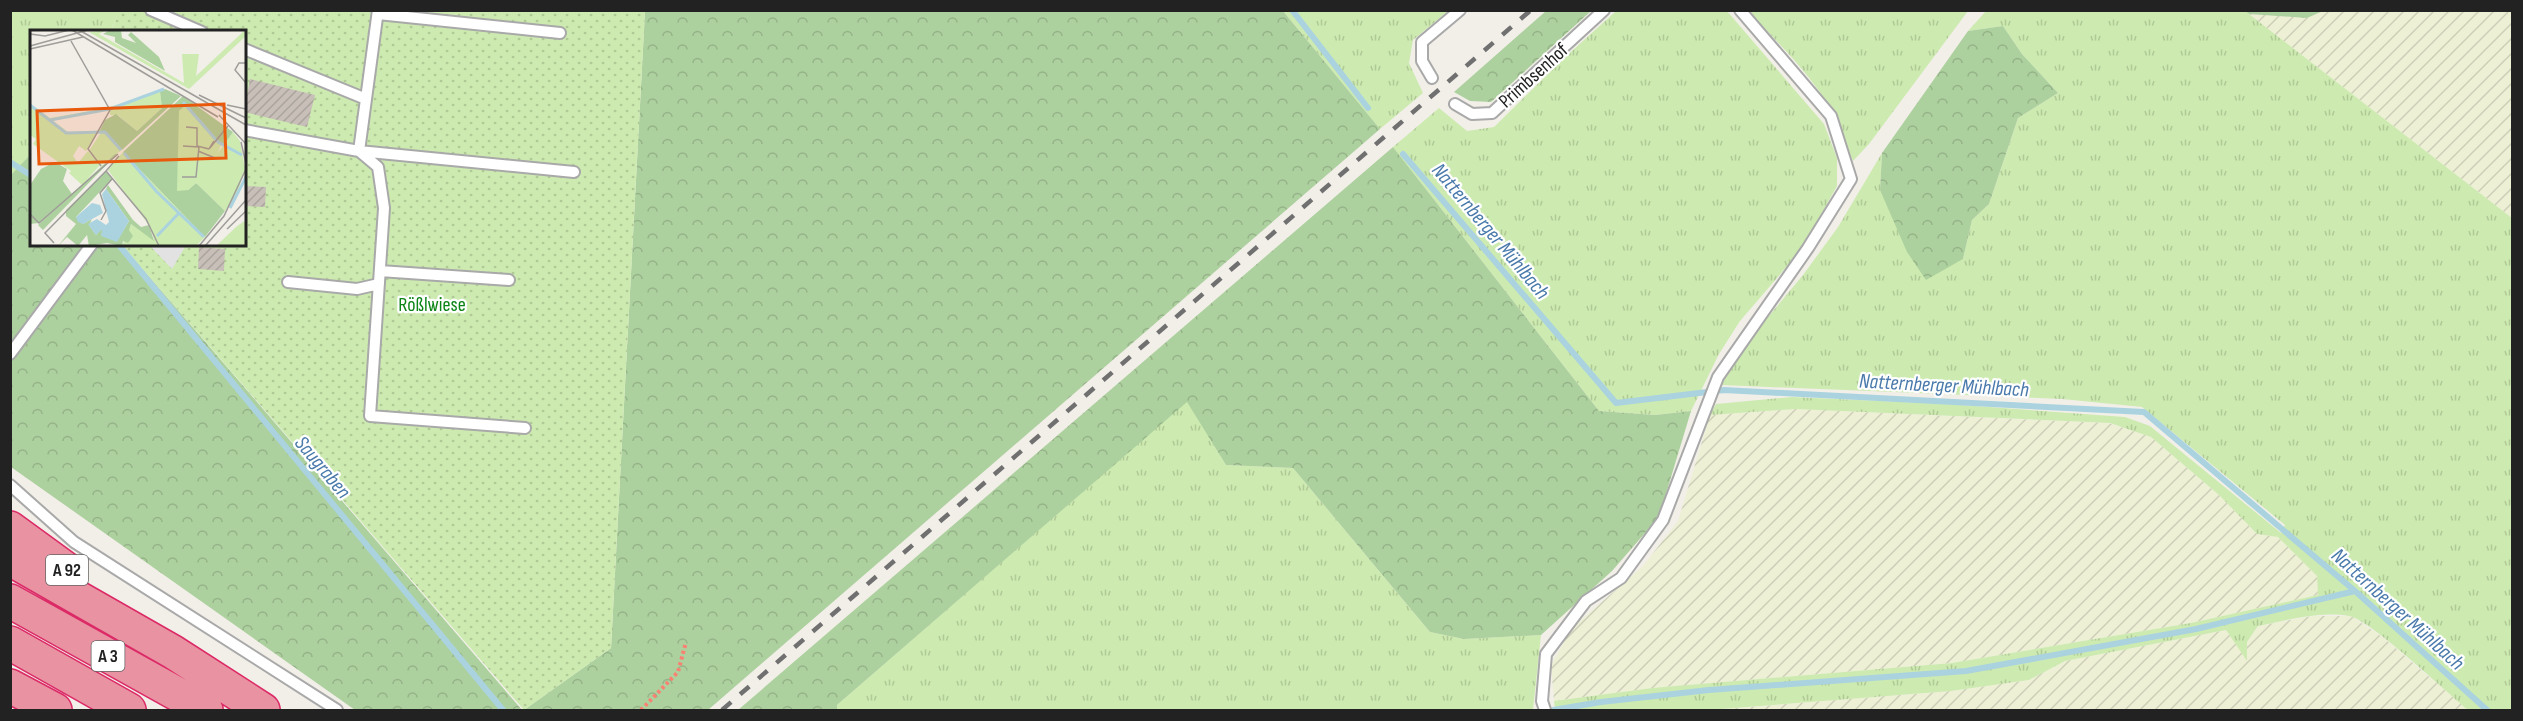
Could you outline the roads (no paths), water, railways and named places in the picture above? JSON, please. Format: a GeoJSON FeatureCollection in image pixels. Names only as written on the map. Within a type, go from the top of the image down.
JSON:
{"type":"FeatureCollection","features":[{"type":"Feature","properties":{"kind":"highway","name":"A 92"},"geometry":{"type":"LineString","coordinates":[[10,528],[104,598],[116,618]]}},
{"type":"Feature","properties":{"kind":"highway","name":"A 3"},"geometry":{"type":"LineString","coordinates":[[10,559],[116,618],[262,711]]}},
{"type":"Feature","properties":{"kind":"highway","name":"A 3"},"geometry":{"type":"LineString","coordinates":[[10,601],[206,711]]}},
{"type":"Feature","properties":{"kind":"highway","name":"A 3"},"geometry":{"type":"LineString","coordinates":[[10,643],[129,711]]}},
{"type":"Feature","properties":{"kind":"highway"},"geometry":{"type":"LineString","coordinates":[[10,686],[56,711]]}},
{"type":"Feature","properties":{"kind":"lane"},"geometry":{"type":"LineString","coordinates":[[151,10],[188,29]]}},
{"type":"Feature","properties":{"kind":"lane"},"geometry":{"type":"LineString","coordinates":[[1432,78],[1422,61],[1422,42],[1460,10]]}},
{"type":"Feature","properties":{"kind":"lane","name":"Primbsenhof"},"geometry":{"type":"LineString","coordinates":[[1455,104],[1472,114],[1492,113],[1604,10]]}},
{"type":"Feature","properties":{"kind":"lane"},"geometry":{"type":"LineString","coordinates":[[1543,706],[1546,654],[1586,601],[1621,578],[1664,520],[1718,377],[1808,248],[1851,179],[1831,116],[1740,10]]}},
{"type":"Feature","properties":{"kind":"lane"},"geometry":{"type":"LineString","coordinates":[[359,151],[378,12],[560,33]]}},
{"type":"Feature","properties":{"kind":"lane"},"geometry":{"type":"LineString","coordinates":[[246,50],[366,99]]}},
{"type":"Feature","properties":{"kind":"lane"},"geometry":{"type":"LineString","coordinates":[[246,130],[359,151],[574,172]]}},
{"type":"Feature","properties":{"kind":"lane"},"geometry":{"type":"LineString","coordinates":[[359,151],[378,166],[384,208],[370,416],[525,428]]}},
{"type":"Feature","properties":{"kind":"lane"},"geometry":{"type":"LineString","coordinates":[[10,354],[91,246]]}},
{"type":"Feature","properties":{"kind":"lane"},"geometry":{"type":"LineString","coordinates":[[380,271],[509,280]]}},
{"type":"Feature","properties":{"kind":"lane"},"geometry":{"type":"LineString","coordinates":[[288,282],[357,289],[379,284]]}},
{"type":"Feature","properties":{"kind":"lane"},"geometry":{"type":"LineString","coordinates":[[10,485],[74,542],[337,711]]}},
{"type":"Feature","properties":{"kind":"waterway","name":"Natternberger Mühlbach"},"geometry":{"type":"LineString","coordinates":[[1292,10],[1368,108]]}},
{"type":"Feature","properties":{"kind":"waterway","name":"Natternberger Mühlbach"},"geometry":{"type":"LineString","coordinates":[[1403,154],[1616,403],[1724,390],[2144,412],[2355,591],[2487,710]]}},
{"type":"Feature","properties":{"kind":"waterway","name":"Saugraben"},"geometry":{"type":"LineString","coordinates":[[10,162],[30,175]]}},
{"type":"Feature","properties":{"kind":"waterway","name":"Saugraben"},"geometry":{"type":"LineString","coordinates":[[120,246],[503,710]]}},
{"type":"Feature","properties":{"kind":"waterway"},"geometry":{"type":"LineString","coordinates":[[1553,710],[1601,702],[1709,690],[1966,671],[2196,629],[2355,591]]}},
{"type":"Feature","properties":{"kind":"railway"},"geometry":{"type":"LineString","coordinates":[[722,710],[1531,10]]}},
{"type":"Feature","properties":{"kind":"park label","name":"Rößlwiese"},"geometry":{"type":"Point","coordinates":[432,304]}}]}
